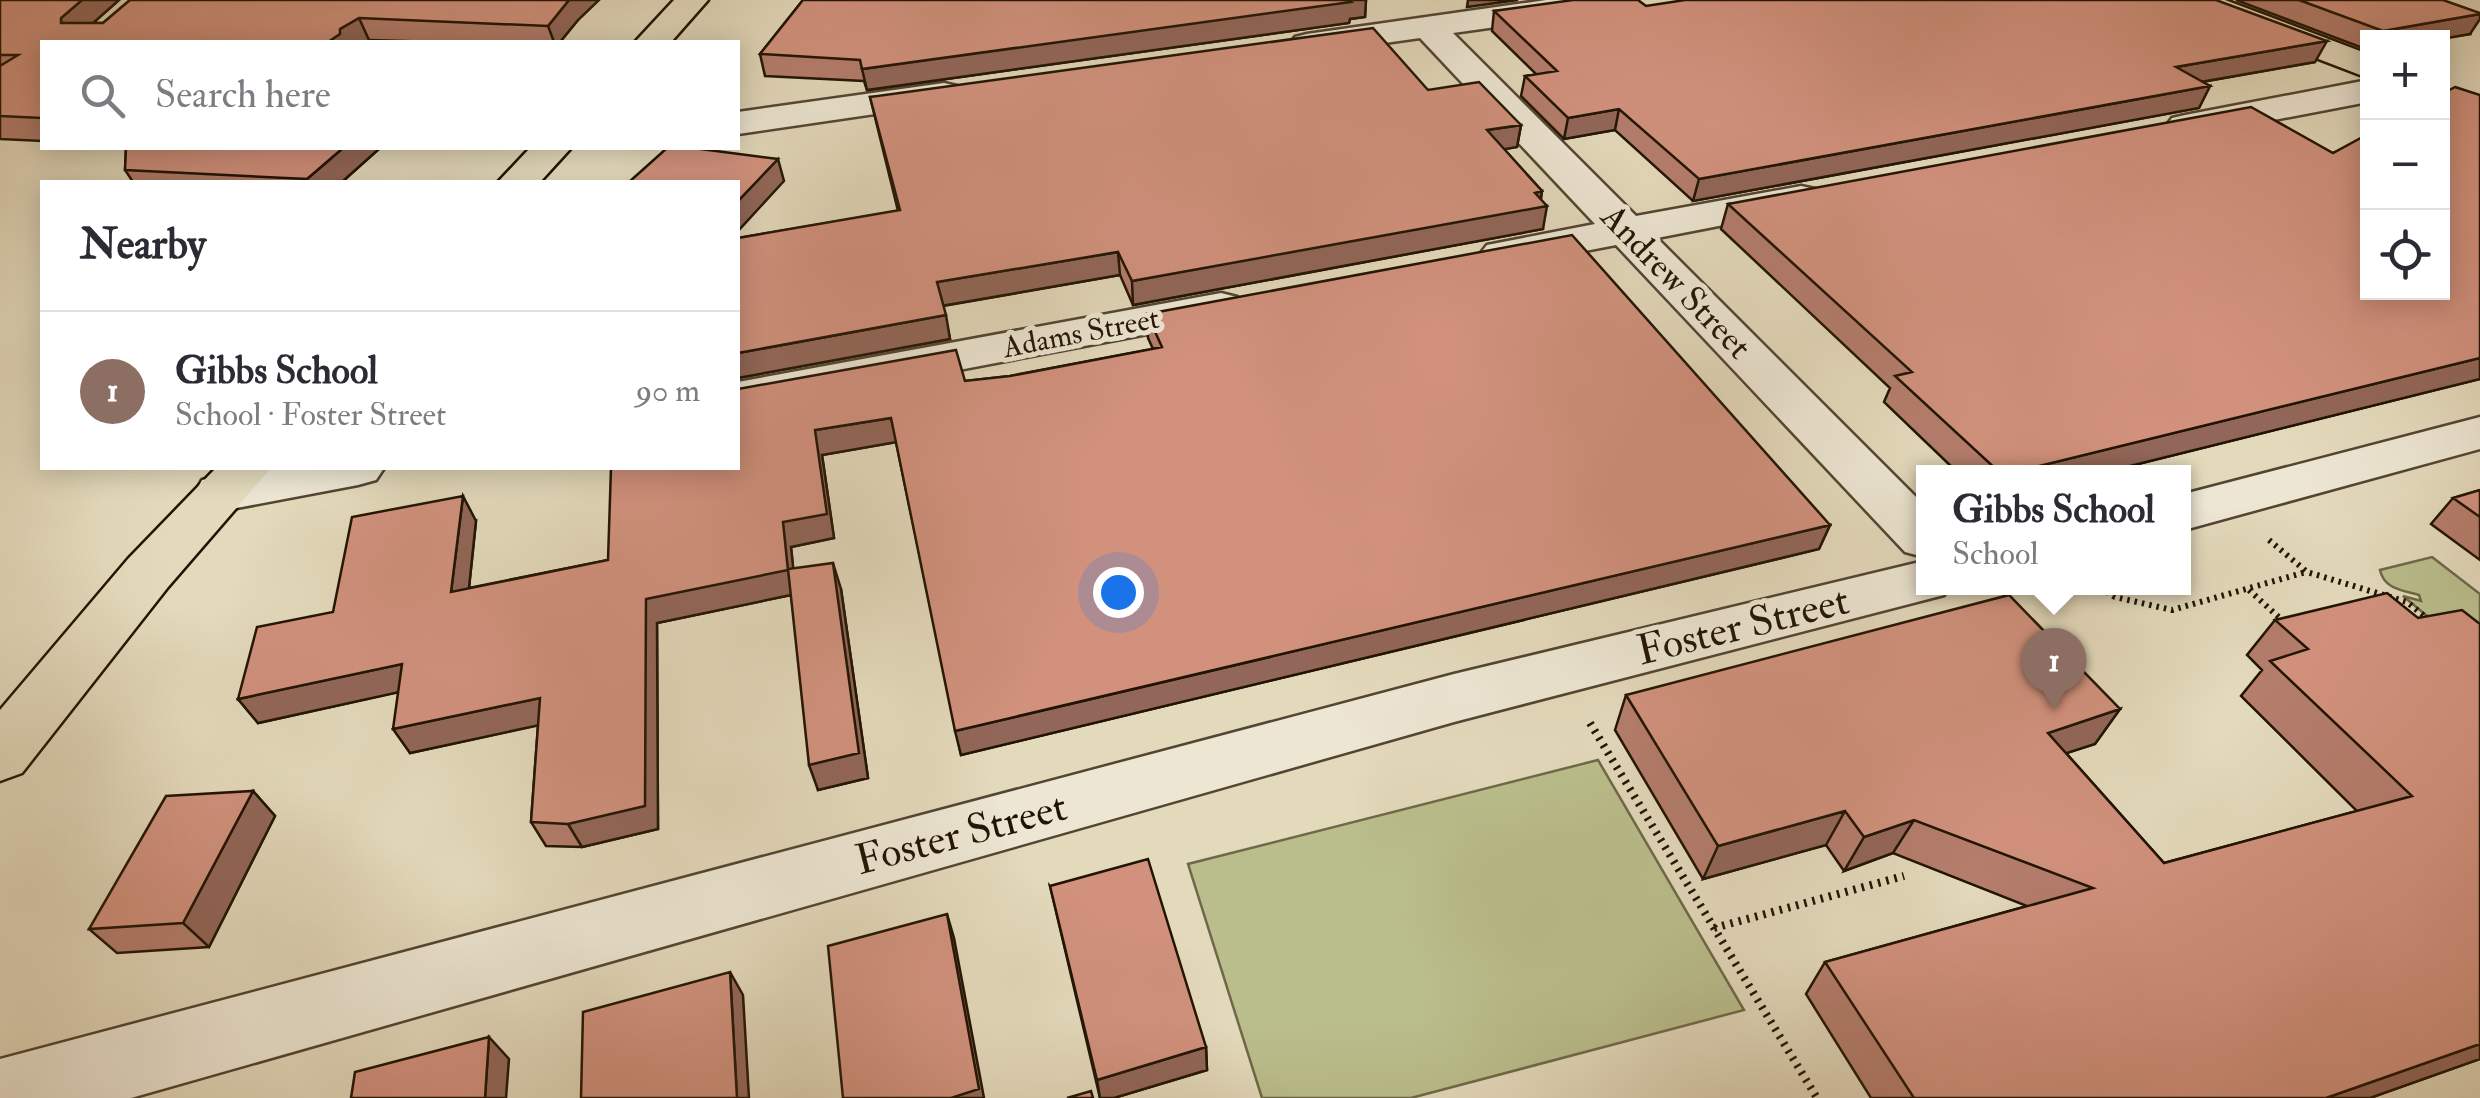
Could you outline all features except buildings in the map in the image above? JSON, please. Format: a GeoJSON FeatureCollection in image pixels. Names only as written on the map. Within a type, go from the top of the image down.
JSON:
{"type":"FeatureCollection","features":[{"type":"Feature","properties":{"kind":"main road"},"geometry":{"type":"LineString","coordinates":[[654,40],[692,0]]}},
{"type":"Feature","properties":{"kind":"main road"},"geometry":{"type":"LineString","coordinates":[[2194,0],[2360,64]]}},
{"type":"Feature","properties":{"kind":"main road"},"geometry":{"type":"LineString","coordinates":[[520,180],[552,150]]}},
{"type":"Feature","properties":{"kind":"main road"},"geometry":{"type":"LineString","coordinates":[[0,754],[148,573],[233,480]]}},
{"type":"Feature","properties":{"kind":"street"},"geometry":{"type":"LineString","coordinates":[[1272,48],[1616,0]]}},
{"type":"Feature","properties":{"kind":"street","name":"Andrew Street"},"geometry":{"type":"LineString","coordinates":[[1428,27],[1916,530]]}},
{"type":"Feature","properties":{"kind":"street"},"geometry":{"type":"LineString","coordinates":[[740,123],[980,89]]}},
{"type":"Feature","properties":{"kind":"street"},"geometry":{"type":"LineString","coordinates":[[2152,132],[2360,93]]}},
{"type":"Feature","properties":{"kind":"street"},"geometry":{"type":"LineString","coordinates":[[1472,260],[1840,191]]}},
{"type":"Feature","properties":{"kind":"street","name":"Adams Street"},"geometry":{"type":"LineString","coordinates":[[740,397],[1259,300]]}},
{"type":"Feature","properties":{"kind":"street"},"geometry":{"type":"LineString","coordinates":[[2191,510],[2480,433]]}},
{"type":"Feature","properties":{"kind":"street"},"geometry":{"type":"LineString","coordinates":[[233,480],[337,470]]}},
{"type":"Feature","properties":{"kind":"street","name":"Foster Street"},"geometry":{"type":"LineString","coordinates":[[0,1097],[1454,698],[1916,583]]}},
{"type":"Feature","properties":{"kind":"path"},"geometry":{"type":"LineString","coordinates":[[2266,538],[2307,572],[2406,602],[2436,626]]}},
{"type":"Feature","properties":{"kind":"path"},"geometry":{"type":"LineString","coordinates":[[2112,595],[2172,610],[2307,572]]}},
{"type":"Feature","properties":{"kind":"path"},"geometry":{"type":"LineString","coordinates":[[2248,589],[2290,628]]}},
{"type":"Feature","properties":{"kind":"path"},"geometry":{"type":"LineString","coordinates":[[1586,716],[1817,1098]]}},
{"type":"Feature","properties":{"kind":"path"},"geometry":{"type":"LineString","coordinates":[[1714,928],[1904,876]]}},
{"type":"Feature","properties":{"kind":"green space"},"geometry":{"type":"Polygon","coordinates":[[[2432,557],[2480,594],[2480,660],[2403,596],[2421,601],[2419,595],[2390,585],[2380,570],[2432,557]]]}},
{"type":"Feature","properties":{"kind":"green space"},"geometry":{"type":"Polygon","coordinates":[[[1598,760],[1744,1010],[1411,1098],[1262,1098],[1188,864],[1598,760]]]}},
{"type":"Feature","properties":{"kind":"place","name":"Gibbs School"},"geometry":{"type":"Point","coordinates":[2054,710]}}]}
